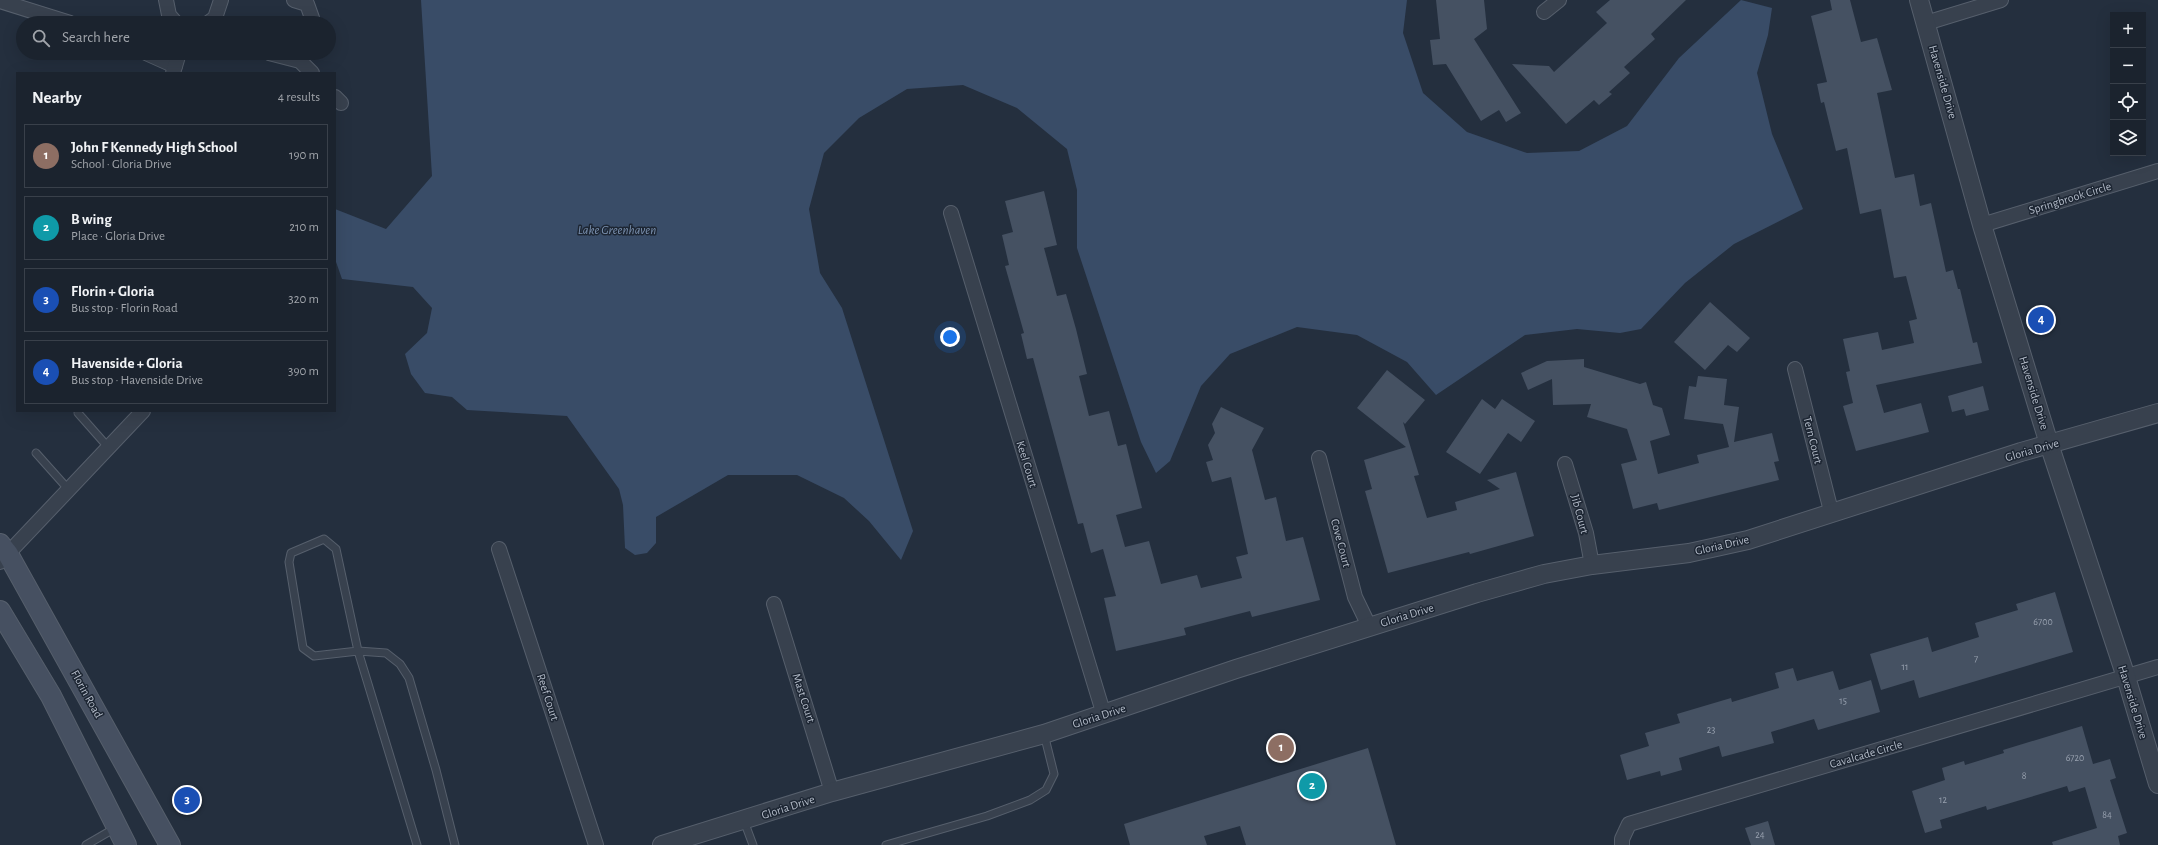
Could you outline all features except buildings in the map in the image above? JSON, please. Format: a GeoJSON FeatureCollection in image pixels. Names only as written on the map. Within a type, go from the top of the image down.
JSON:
{"type":"FeatureCollection","features":[{"type":"Feature","properties":{"kind":"main road","name":"Florin Road"},"geometry":{"type":"LineString","coordinates":[[3,553],[170,845]]}},
{"type":"Feature","properties":{"kind":"main road"},"geometry":{"type":"LineString","coordinates":[[0,611],[51,696],[126,845]]}},
{"type":"Feature","properties":{"kind":"street"},"geometry":{"type":"LineString","coordinates":[[166,0],[171,16]]}},
{"type":"Feature","properties":{"kind":"street"},"geometry":{"type":"LineString","coordinates":[[216,16],[221,0]]}},
{"type":"Feature","properties":{"kind":"street"},"geometry":{"type":"LineString","coordinates":[[294,0],[307,4],[311,16]]}},
{"type":"Feature","properties":{"kind":"street"},"geometry":{"type":"LineString","coordinates":[[1544,12],[1559,0]]}},
{"type":"Feature","properties":{"kind":"street","name":"Havenside Drive"},"geometry":{"type":"LineString","coordinates":[[1919,0],[1982,225],[2049,444],[2126,677],[2158,784]]}},
{"type":"Feature","properties":{"kind":"street"},"geometry":{"type":"LineString","coordinates":[[1926,23],[2001,0]]}},
{"type":"Feature","properties":{"kind":"street"},"geometry":{"type":"LineString","coordinates":[[0,1],[48,16]]}},
{"type":"Feature","properties":{"kind":"street"},"geometry":{"type":"LineString","coordinates":[[165,60],[176,64]]}},
{"type":"Feature","properties":{"kind":"street"},"geometry":{"type":"LineString","coordinates":[[303,60],[311,72]]}},
{"type":"Feature","properties":{"kind":"street","name":"Springbrook Circle"},"geometry":{"type":"LineString","coordinates":[[1982,225],[2158,171]]}},
{"type":"Feature","properties":{"kind":"street","name":"Keel Court"},"geometry":{"type":"LineString","coordinates":[[951,213],[1104,715]]}},
{"type":"Feature","properties":{"kind":"street","name":"Tern Court"},"geometry":{"type":"LineString","coordinates":[[1795,369],[1831,511]]}},
{"type":"Feature","properties":{"kind":"street"},"geometry":{"type":"LineString","coordinates":[[3,553],[69,490],[142,412]]}},
{"type":"Feature","properties":{"kind":"street","name":"Gloria Drive"},"geometry":{"type":"LineString","coordinates":[[662,845],[744,821],[832,792],[1044,734],[1369,626],[1537,576],[1592,566],[1689,552],[1748,540],[1831,511],[2049,444],[2158,413]]}},
{"type":"Feature","properties":{"kind":"street","name":"Cove Court"},"geometry":{"type":"LineString","coordinates":[[1319,458],[1355,597],[1369,626]]}},
{"type":"Feature","properties":{"kind":"street","name":"Jib Court"},"geometry":{"type":"LineString","coordinates":[[1566,464],[1586,533],[1592,566]]}},
{"type":"Feature","properties":{"kind":"street","name":"Reef Court"},"geometry":{"type":"LineString","coordinates":[[499,549],[596,845]]}},
{"type":"Feature","properties":{"kind":"street","name":"Mast Court"},"geometry":{"type":"LineString","coordinates":[[774,604],[832,792]]}},
{"type":"Feature","properties":{"kind":"street"},"geometry":{"type":"LineString","coordinates":[[2126,677],[2158,667]]}},
{"type":"Feature","properties":{"kind":"street","name":"Cavalcade Circle"},"geometry":{"type":"LineString","coordinates":[[1622,845],[1622,839],[1629,824],[2126,677]]}},
{"type":"Feature","properties":{"kind":"lane"},"geometry":{"type":"LineString","coordinates":[[78,414],[108,447]]}},
{"type":"Feature","properties":{"kind":"lane"},"geometry":{"type":"LineString","coordinates":[[36,454],[69,490]]}},
{"type":"Feature","properties":{"kind":"lane"},"geometry":{"type":"LineString","coordinates":[[417,845],[358,651],[336,549],[324,539],[291,552],[290,562],[303,648],[314,656],[358,651],[386,653],[400,664],[409,678],[436,770],[452,844]]}},
{"type":"Feature","properties":{"kind":"lane"},"geometry":{"type":"LineString","coordinates":[[886,845],[987,816],[1030,800],[1046,790],[1054,774],[1044,734]]}},
{"type":"Feature","properties":{"kind":"lane"},"geometry":{"type":"LineString","coordinates":[[744,821],[752,844]]}},
{"type":"Feature","properties":{"kind":"lane"},"geometry":{"type":"LineString","coordinates":[[86,845],[117,827]]}},
{"type":"Feature","properties":{"kind":"water","name":"Lake Greenhaven"},"geometry":{"type":"Polygon","coordinates":[[[421,0],[1407,0],[1403,33],[1423,93],[1467,132],[1527,153],[1579,151],[1627,126],[1679,58],[1741,0],[1772,8],[1768,35],[1757,73],[1772,134],[1803,209],[1734,244],[1685,283],[1641,329],[1620,333],[1577,329],[1525,335],[1436,395],[1407,362],[1357,335],[1297,327],[1230,354],[1201,386],[1170,461],[1156,473],[1141,442],[1077,248],[1077,190],[1067,149],[1017,108],[963,85],[907,89],[859,118],[824,153],[809,209],[820,273],[842,308],[913,531],[901,560],[869,521],[844,498],[797,475],[728,475],[656,517],[656,543],[647,553],[635,555],[625,548],[623,505],[619,489],[567,416],[467,410],[452,397],[425,393],[411,374],[405,354],[427,333],[432,308],[413,287],[342,279],[336,262],[336,209],[386,229],[432,176],[421,0]]]}},
{"type":"Feature","properties":{"kind":"place","name":"Havenside + Gloria"},"geometry":{"type":"Point","coordinates":[2041,320]}},
{"type":"Feature","properties":{"kind":"place","name":"John F Kennedy High School"},"geometry":{"type":"Point","coordinates":[1281,748]}},
{"type":"Feature","properties":{"kind":"place","name":"B wing"},"geometry":{"type":"Point","coordinates":[1312,786]}},
{"type":"Feature","properties":{"kind":"place","name":"Florin + Gloria"},"geometry":{"type":"Point","coordinates":[187,800]}}]}
